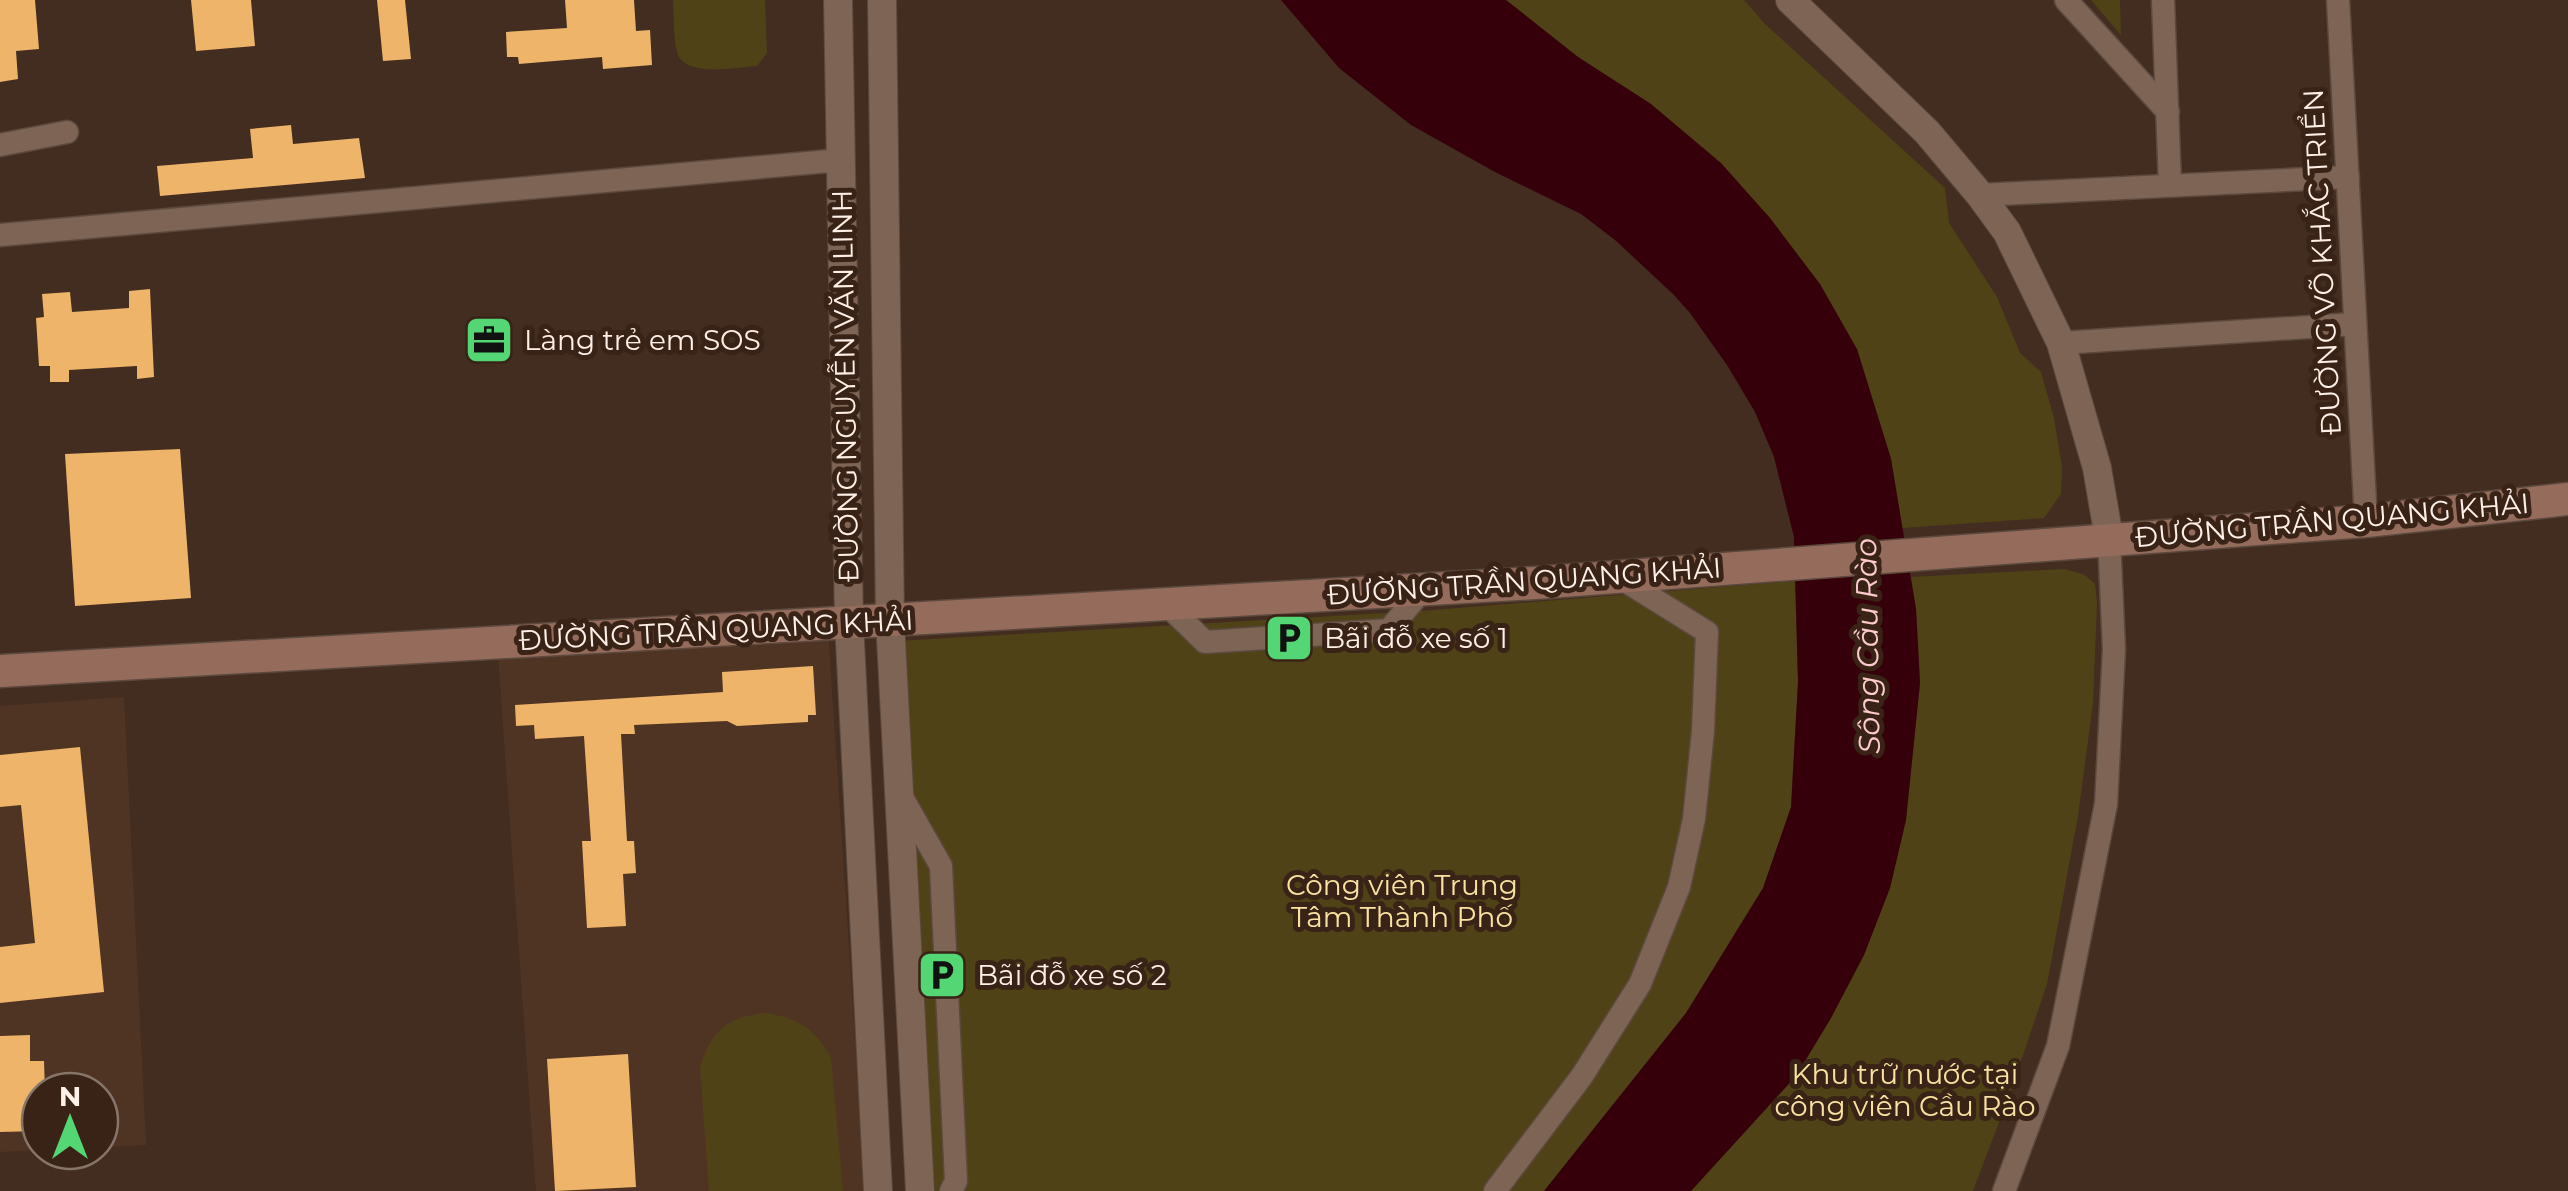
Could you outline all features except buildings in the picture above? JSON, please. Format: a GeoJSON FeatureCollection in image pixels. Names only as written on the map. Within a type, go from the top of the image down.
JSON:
{"type":"FeatureCollection","features":[{"type":"Feature","properties":{"kind":"main road","name":"ĐƯỜNG TRẦN QUANG KHẢI"},"geometry":{"type":"LineString","coordinates":[[0,671],[1423,589],[2366,521],[2568,499]]}},
{"type":"Feature","properties":{"kind":"street","name":"ĐƯỜNG NGUYỄN VĂN LINH"},"geometry":{"type":"LineString","coordinates":[[838,0],[849,622],[878,1191]]}},
{"type":"Feature","properties":{"kind":"street","name":"ĐƯỜNG NGUYỄN VĂN LINH"},"geometry":{"type":"LineString","coordinates":[[882,0],[890,620],[920,1191]]}},
{"type":"Feature","properties":{"kind":"street"},"geometry":{"type":"LineString","coordinates":[[1790,0],[1927,132],[2008,232],[2061,342],[2097,468],[2110,538],[2114,648],[2106,804],[2058,1046],[2004,1191]]}},
{"type":"Feature","properties":{"kind":"street"},"geometry":{"type":"LineString","coordinates":[[2066,0],[2168,112]]}},
{"type":"Feature","properties":{"kind":"street"},"geometry":{"type":"LineString","coordinates":[[2163,0],[2170,185]]}},
{"type":"Feature","properties":{"kind":"street","name":"ĐƯỜNG VÕ KHẮC TRIỂN"},"geometry":{"type":"LineString","coordinates":[[2338,0],[2366,521]]}},
{"type":"Feature","properties":{"kind":"street"},"geometry":{"type":"LineString","coordinates":[[0,145],[67,132]]}},
{"type":"Feature","properties":{"kind":"street"},"geometry":{"type":"LineString","coordinates":[[0,235],[840,160]]}},
{"type":"Feature","properties":{"kind":"street"},"geometry":{"type":"LineString","coordinates":[[1980,194],[2348,177]]}},
{"type":"Feature","properties":{"kind":"street"},"geometry":{"type":"LineString","coordinates":[[2061,342],[2354,324]]}},
{"type":"Feature","properties":{"kind":"street"},"geometry":{"type":"LineString","coordinates":[[1495,1191],[1582,1076],[1640,984],[1680,887],[1694,819],[1707,632],[1617,576]]}},
{"type":"Feature","properties":{"kind":"street"},"geometry":{"type":"LineString","coordinates":[[899,791],[941,866],[956,1181],[952,1191]]}},
{"type":"Feature","properties":{"kind":"shaded area"},"geometry":{"type":"Polygon","coordinates":[[[828,631],[865,1191],[536,1191],[498,654],[828,631]]]}},
{"type":"Feature","properties":{"kind":"shaded area"},"geometry":{"type":"Polygon","coordinates":[[[124,697],[146,1145],[120,1146],[120,1071],[20,1071],[20,1151],[0,1152],[0,706],[124,697]]]}},
{"type":"Feature","properties":{"kind":"green space"},"geometry":{"type":"Polygon","coordinates":[[[673,0],[765,0],[767,53],[757,66],[704,69],[685,63],[676,45],[673,0]]]}},
{"type":"Feature","properties":{"kind":"green space"},"geometry":{"type":"Polygon","coordinates":[[[1506,0],[1744,0],[1765,24],[1945,188],[1949,223],[1997,297],[2020,353],[2041,372],[2062,468],[2061,494],[2044,518],[1902,528],[1891,458],[1857,349],[1651,104],[1578,57],[1506,0]]]}},
{"type":"Feature","properties":{"kind":"green space"},"geometry":{"type":"Polygon","coordinates":[[[2091,0],[2120,0],[2121,35],[2091,0]]]}},
{"type":"Feature","properties":{"kind":"green space","name":"Khu trữ nước tại công viên Cầu Rào"},"geometry":{"type":"Polygon","coordinates":[[[2065,569],[2085,575],[2095,584],[2097,603],[2093,703],[2078,816],[2047,984],[1973,1191],[1691,1191],[1796,1076],[1864,955],[1890,888],[1906,820],[1920,683],[1911,577],[2065,569]]]}},
{"type":"Feature","properties":{"kind":"green space","name":"Công viên Trung Tâm Thành Phố"},"geometry":{"type":"Polygon","coordinates":[[[1795,581],[1798,682],[1791,807],[1763,888],[1686,1013],[1544,1191],[923,1191],[898,641],[1421,611],[1795,581]]]}},
{"type":"Feature","properties":{"kind":"green space"},"geometry":{"type":"Polygon","coordinates":[[[767,1013],[805,1027],[831,1058],[843,1191],[709,1191],[700,1067],[704,1054],[723,1027],[767,1013]]]}},
{"type":"Feature","properties":{"kind":"water","name":"Sông Cầu Rào"},"geometry":{"type":"Polygon","coordinates":[[[1281,0],[1506,0],[1578,57],[1651,104],[1721,163],[1770,218],[1820,284],[1857,349],[1891,459],[1916,609],[1920,683],[1906,820],[1890,888],[1864,955],[1831,1018],[1796,1076],[1691,1191],[1544,1191],[1686,1013],[1763,888],[1791,807],[1798,682],[1794,537],[1774,457],[1755,412],[1690,313],[1615,240],[1581,214],[1411,125],[1339,68],[1281,0]]]}},
{"type":"Feature","properties":{"kind":"place","name":"Làng trẻ em SOS"},"geometry":{"type":"Point","coordinates":[489,340]}},
{"type":"Feature","properties":{"kind":"place","name":"Bãi đỗ xe số 1"},"geometry":{"type":"Point","coordinates":[1289,638]}},
{"type":"Feature","properties":{"kind":"place","name":"Bãi đỗ xe số 2"},"geometry":{"type":"Point","coordinates":[942,975]}}]}
